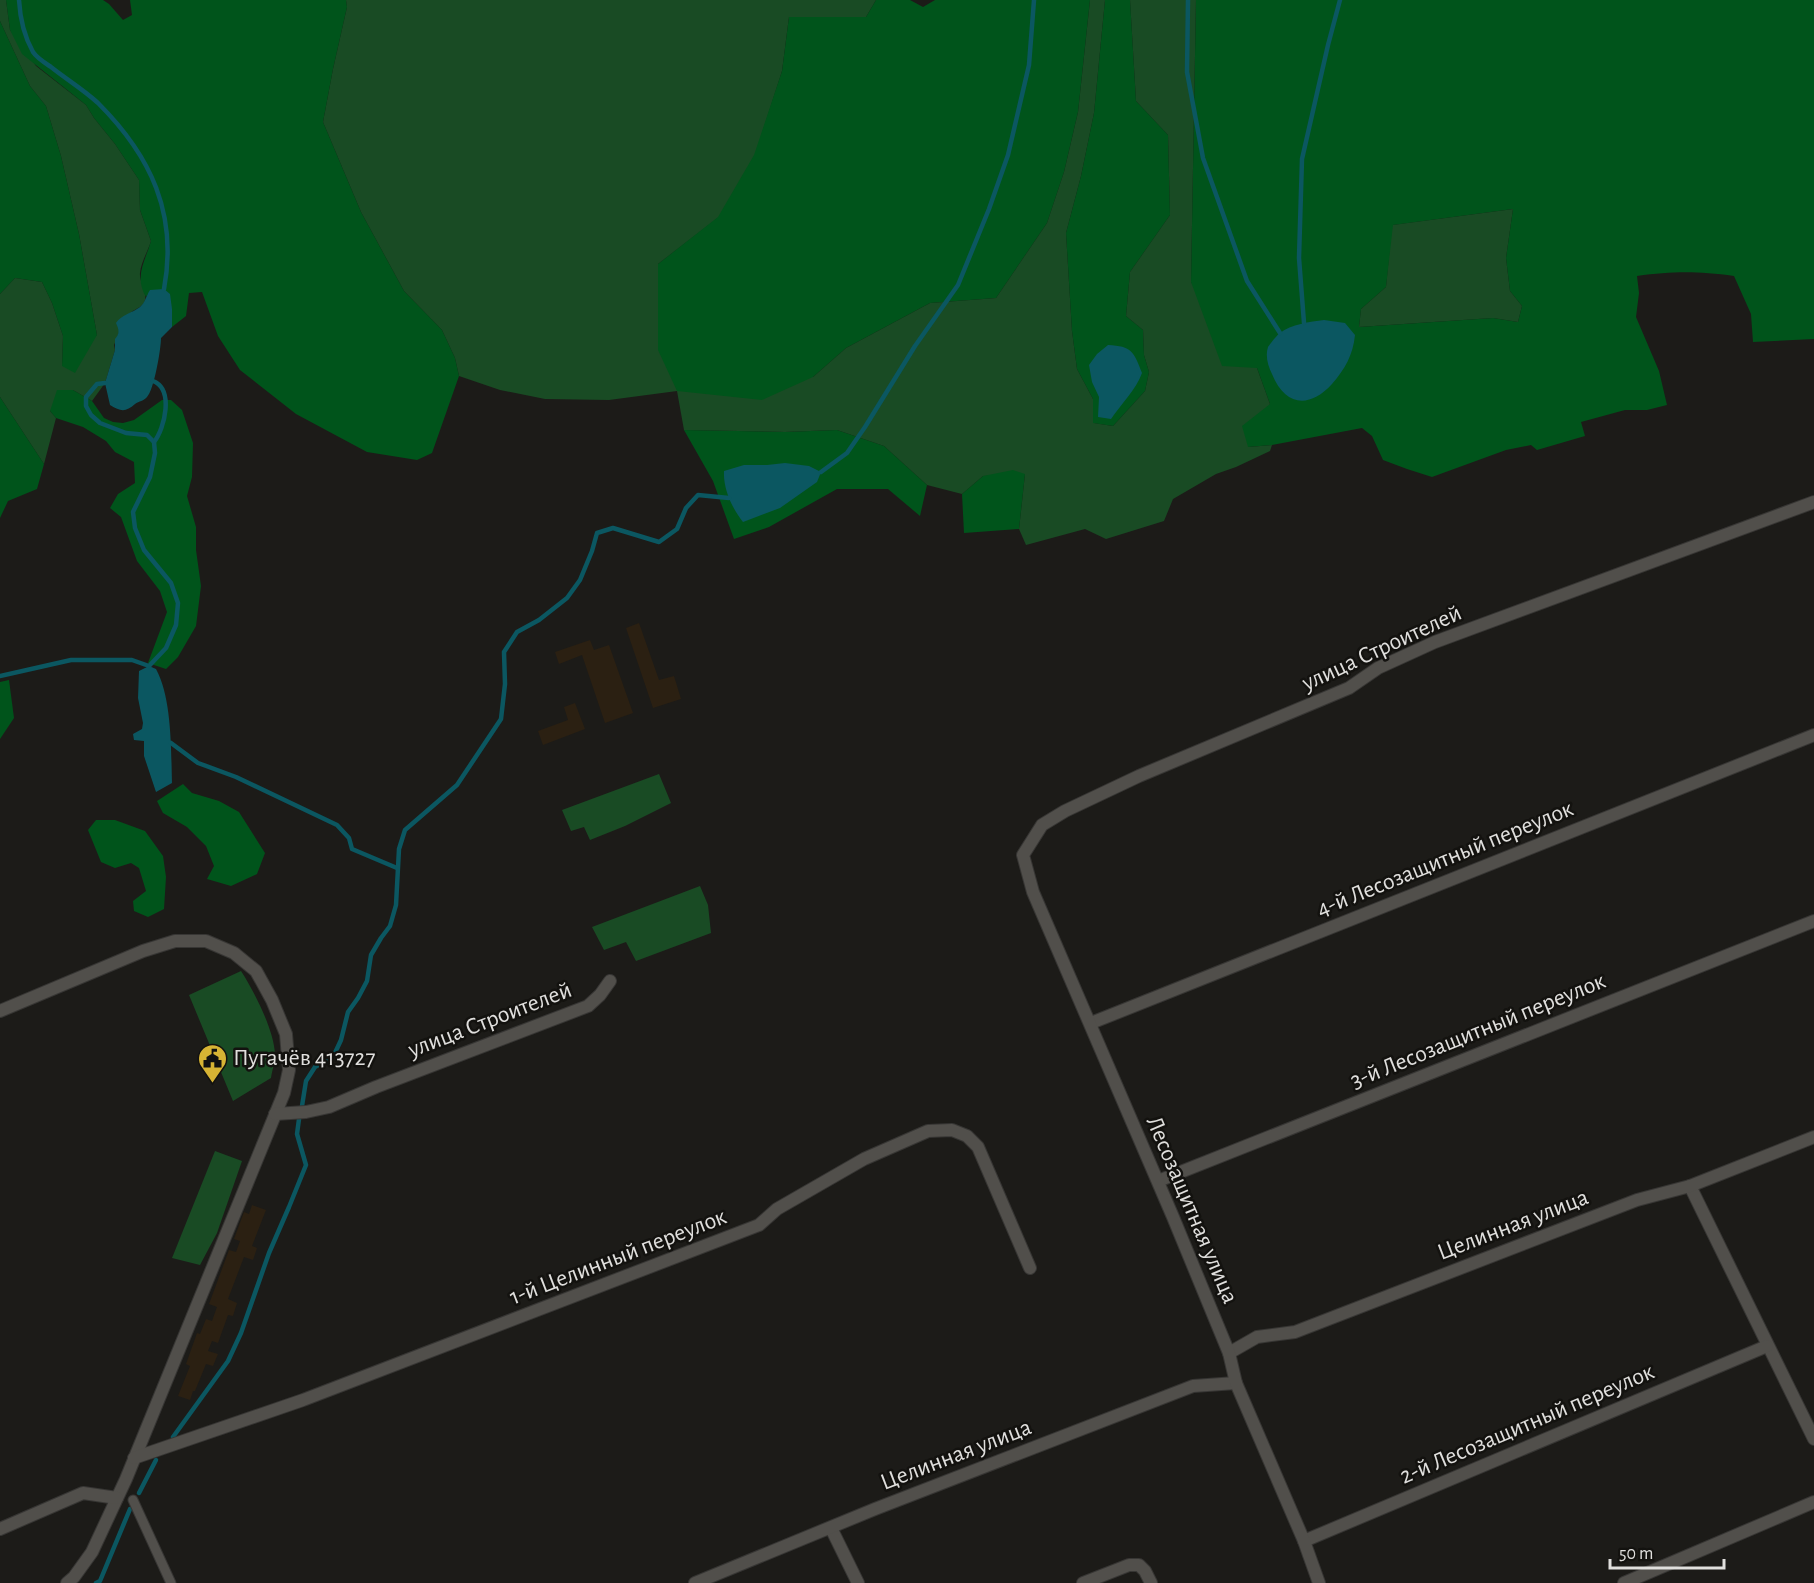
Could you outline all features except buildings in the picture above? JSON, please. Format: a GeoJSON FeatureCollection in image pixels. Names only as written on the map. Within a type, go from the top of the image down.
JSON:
{"type":"FeatureCollection","features":[{"type":"Feature","properties":{"kind":"street","name":"улица Строителей"},"geometry":{"type":"LineString","coordinates":[[1023,855],[1042,825],[1065,810],[1139,776],[1349,688],[1378,668],[1435,642],[1814,502]]}},
{"type":"Feature","properties":{"kind":"street","name":"4-й Лесозащитный переулок"},"geometry":{"type":"LineString","coordinates":[[1091,1023],[1814,735]]}},
{"type":"Feature","properties":{"kind":"street","name":"Лесозащитная улица"},"geometry":{"type":"LineString","coordinates":[[1023,855],[1033,892],[1158,1181],[1229,1353],[1236,1383],[1304,1541],[1319,1583]]}},
{"type":"Feature","properties":{"kind":"street","name":"3-й Лесозащитный переулок"},"geometry":{"type":"LineString","coordinates":[[1158,1181],[1814,921]]}},
{"type":"Feature","properties":{"kind":"street"},"geometry":{"type":"LineString","coordinates":[[0,1011],[143,951],[175,941],[206,941],[234,953],[256,971],[272,1000],[286,1034],[289,1070],[284,1093],[117,1498],[92,1552],[67,1583]]}},
{"type":"Feature","properties":{"kind":"street","name":"улица Строителей"},"geometry":{"type":"LineString","coordinates":[[275,1114],[306,1113],[329,1107],[588,1006],[610,981]]}},
{"type":"Feature","properties":{"kind":"street","name":"1-й Целинный переулок"},"geometry":{"type":"LineString","coordinates":[[134,1458],[303,1400],[759,1225],[777,1209],[864,1159],[928,1131],[952,1130],[967,1136],[978,1147],[1030,1268]]}},
{"type":"Feature","properties":{"kind":"street","name":"Целинная улица"},"geometry":{"type":"LineString","coordinates":[[1229,1353],[1257,1337],[1295,1332],[1637,1200],[1690,1186],[1814,1137]]}},
{"type":"Feature","properties":{"kind":"street"},"geometry":{"type":"LineString","coordinates":[[1690,1186],[1814,1439]]}},
{"type":"Feature","properties":{"kind":"street","name":"2-й Лесозащитный переулок"},"geometry":{"type":"LineString","coordinates":[[1304,1541],[1767,1346]]}},
{"type":"Feature","properties":{"kind":"street","name":"Целинная улица"},"geometry":{"type":"LineString","coordinates":[[696,1583],[875,1509],[1193,1386],[1236,1383]]}},
{"type":"Feature","properties":{"kind":"street"},"geometry":{"type":"LineString","coordinates":[[0,1529],[83,1493],[117,1498]]}},
{"type":"Feature","properties":{"kind":"street"},"geometry":{"type":"LineString","coordinates":[[133,1500],[171,1583]]}},
{"type":"Feature","properties":{"kind":"street"},"geometry":{"type":"LineString","coordinates":[[1624,1583],[1814,1502]]}},
{"type":"Feature","properties":{"kind":"street"},"geometry":{"type":"LineString","coordinates":[[831,1528],[858,1583]]}},
{"type":"Feature","properties":{"kind":"street"},"geometry":{"type":"LineString","coordinates":[[1083,1583],[1129,1565],[1139,1565],[1151,1583]]}},
{"type":"Feature","properties":{"kind":"shaded area"},"geometry":{"type":"Polygon","coordinates":[[[639,623],[659,680],[674,676],[681,699],[653,708],[626,628],[639,623]]]}},
{"type":"Feature","properties":{"kind":"shaded area"},"geometry":{"type":"Polygon","coordinates":[[[590,640],[594,650],[609,645],[633,713],[605,723],[582,655],[559,664],[555,652],[590,640]]]}},
{"type":"Feature","properties":{"kind":"shaded area"},"geometry":{"type":"Polygon","coordinates":[[[575,703],[585,729],[543,745],[538,731],[568,720],[564,707],[575,703]]]}},
{"type":"Feature","properties":{"kind":"shaded area"},"geometry":{"type":"Polygon","coordinates":[[[252,1205],[266,1210],[252,1246],[257,1248],[253,1260],[244,1257],[228,1299],[237,1303],[233,1316],[228,1315],[218,1343],[212,1341],[208,1351],[218,1354],[213,1366],[206,1364],[190,1400],[178,1396],[190,1366],[186,1364],[197,1333],[200,1334],[206,1319],[212,1321],[217,1307],[209,1304],[229,1250],[236,1252],[240,1241],[234,1239],[244,1212],[249,1214],[252,1205]]]}},
{"type":"Feature","properties":{"kind":"green space"},"geometry":{"type":"Polygon","coordinates":[[[0,0],[6,0],[10,30],[36,66],[86,105],[139,180],[140,210],[151,241],[140,273],[145,294],[144,303],[125,318],[114,345],[115,350],[105,383],[92,401],[73,390],[50,411],[56,418],[44,464],[0,397],[0,294],[15,278],[42,282],[63,336],[62,366],[97,335],[79,234],[61,156],[46,106],[30,86],[0,21],[0,0]]]}},
{"type":"Feature","properties":{"kind":"green space"},"geometry":{"type":"Polygon","coordinates":[[[6,0],[103,0],[123,20],[132,15],[130,0],[346,0],[347,7],[323,122],[361,212],[404,291],[442,330],[455,358],[459,376],[432,453],[417,460],[367,452],[296,414],[240,370],[218,336],[202,292],[189,293],[186,316],[172,327],[172,309],[151,290],[146,297],[141,283],[142,269],[151,241],[140,210],[139,180],[86,105],[22,54],[10,30],[6,0]]]}},
{"type":"Feature","properties":{"kind":"green space"},"geometry":{"type":"Polygon","coordinates":[[[346,0],[876,0],[866,17],[789,17],[782,71],[755,155],[719,217],[658,264],[813,377],[846,348],[930,303],[996,298],[1047,223],[1064,172],[1078,112],[1090,0],[1105,0],[1094,113],[1066,233],[1072,331],[1077,369],[1093,399],[1094,423],[1113,426],[1145,391],[1149,372],[1144,355],[1143,330],[1126,316],[1130,272],[1170,215],[1168,135],[1136,101],[1130,0],[1196,0],[1191,282],[1257,368],[1270,404],[1248,447],[1272,445],[1270,451],[1216,474],[1173,499],[1164,521],[1106,539],[1085,529],[1026,545],[1019,529],[1025,474],[983,476],[962,494],[927,485],[884,446],[837,430],[785,432],[684,430],[677,391],[609,400],[545,399],[500,390],[459,376],[455,358],[442,330],[404,291],[361,212],[323,122],[347,7],[346,0]]]}},
{"type":"Feature","properties":{"kind":"green space"},"geometry":{"type":"Polygon","coordinates":[[[876,0],[910,0],[923,7],[935,0],[1090,0],[1078,112],[1064,172],[1047,223],[996,298],[930,303],[846,348],[813,377],[762,400],[677,391],[658,350],[658,264],[718,217],[754,155],[782,71],[789,17],[866,17],[876,0]]]}},
{"type":"Feature","properties":{"kind":"green space"},"geometry":{"type":"Polygon","coordinates":[[[1105,0],[1130,0],[1136,101],[1168,135],[1170,215],[1130,272],[1126,316],[1143,330],[1144,355],[1149,372],[1145,391],[1113,426],[1093,423],[1093,399],[1077,369],[1072,331],[1066,233],[1094,113],[1105,0]]]}},
{"type":"Feature","properties":{"kind":"green space"},"geometry":{"type":"Polygon","coordinates":[[[1196,0],[1814,0],[1814,339],[1753,342],[1751,314],[1734,276],[1686,272],[1637,276],[1639,293],[1636,317],[1659,371],[1667,405],[1647,410],[1625,410],[1581,422],[1585,436],[1537,450],[1531,445],[1506,450],[1432,477],[1383,460],[1372,436],[1362,428],[1272,445],[1248,447],[1242,426],[1270,404],[1257,368],[1222,366],[1191,282],[1196,0]],[[1513,209],[1393,225],[1386,287],[1361,309],[1359,327],[1493,318],[1518,322],[1522,306],[1510,291],[1506,258],[1513,209]]]}},
{"type":"Feature","properties":{"kind":"green space"},"geometry":{"type":"Polygon","coordinates":[[[0,21],[30,86],[46,106],[61,156],[79,234],[97,335],[75,373],[62,366],[63,336],[42,282],[15,278],[0,294],[0,21]]]}},
{"type":"Feature","properties":{"kind":"green space"},"geometry":{"type":"Polygon","coordinates":[[[1513,209],[1506,258],[1510,291],[1522,306],[1518,322],[1493,318],[1359,327],[1361,309],[1386,287],[1392,225],[1513,209]]]}},
{"type":"Feature","properties":{"kind":"green space"},"geometry":{"type":"Polygon","coordinates":[[[57,390],[73,390],[92,401],[104,418],[113,422],[123,423],[134,420],[162,400],[171,400],[182,410],[193,443],[192,477],[187,496],[196,527],[196,550],[201,586],[196,626],[178,657],[166,669],[148,663],[167,612],[160,591],[137,561],[121,517],[110,508],[118,494],[135,483],[134,462],[115,452],[106,441],[83,427],[56,418],[50,411],[57,390]]]}},
{"type":"Feature","properties":{"kind":"green space"},"geometry":{"type":"Polygon","coordinates":[[[0,397],[44,464],[37,489],[8,501],[0,518],[0,397]]]}},
{"type":"Feature","properties":{"kind":"green space"},"geometry":{"type":"Polygon","coordinates":[[[684,430],[785,432],[837,430],[884,446],[927,485],[920,516],[888,489],[837,489],[769,527],[734,539],[713,481],[684,430]]]}},
{"type":"Feature","properties":{"kind":"green space"},"geometry":{"type":"Polygon","coordinates":[[[1013,470],[1025,474],[1019,529],[964,533],[962,494],[983,476],[1013,470]]]}},
{"type":"Feature","properties":{"kind":"green space"},"geometry":{"type":"Polygon","coordinates":[[[9,680],[14,718],[0,739],[0,682],[9,680]]]}},
{"type":"Feature","properties":{"kind":"green space"},"geometry":{"type":"Polygon","coordinates":[[[659,774],[671,803],[625,826],[590,840],[584,827],[571,831],[562,810],[659,774]]]}},
{"type":"Feature","properties":{"kind":"green space"},"geometry":{"type":"Polygon","coordinates":[[[183,784],[192,793],[219,801],[239,812],[265,853],[257,874],[231,886],[207,879],[214,866],[206,846],[187,827],[163,813],[157,801],[183,784]]]}},
{"type":"Feature","properties":{"kind":"green space"},"geometry":{"type":"Polygon","coordinates":[[[96,820],[115,820],[145,831],[163,856],[166,877],[164,909],[148,917],[134,911],[133,901],[146,891],[139,868],[131,863],[115,868],[101,862],[88,830],[96,820]]]}},
{"type":"Feature","properties":{"kind":"green space"},"geometry":{"type":"Polygon","coordinates":[[[700,886],[708,905],[711,933],[636,961],[626,942],[604,950],[592,927],[700,886]]]}},
{"type":"Feature","properties":{"kind":"green space"},"geometry":{"type":"Polygon","coordinates":[[[241,971],[267,1022],[274,1044],[275,1057],[271,1078],[233,1101],[189,995],[241,971]]]}},
{"type":"Feature","properties":{"kind":"green space"},"geometry":{"type":"Polygon","coordinates":[[[215,1151],[242,1161],[217,1233],[200,1265],[172,1258],[215,1151]]]}},
{"type":"Feature","properties":{"kind":"water"},"geometry":{"type":"Polygon","coordinates":[[[164,289],[170,294],[172,327],[161,338],[157,369],[150,393],[129,409],[117,409],[110,405],[105,383],[115,350],[115,339],[118,333],[116,323],[142,305],[150,290],[164,289]]]}},
{"type":"Feature","properties":{"kind":"water"},"geometry":{"type":"Polygon","coordinates":[[[1324,320],[1345,323],[1355,335],[1348,361],[1341,373],[1323,392],[1306,400],[1291,398],[1277,385],[1268,364],[1268,347],[1279,334],[1290,327],[1324,320]]]}},
{"type":"Feature","properties":{"kind":"water"},"geometry":{"type":"Polygon","coordinates":[[[1108,345],[1122,347],[1131,352],[1142,373],[1111,419],[1098,417],[1099,397],[1092,382],[1089,365],[1108,345]]]}},
{"type":"Feature","properties":{"kind":"water"},"geometry":{"type":"Polygon","coordinates":[[[785,463],[809,466],[821,472],[817,482],[780,508],[743,522],[729,498],[724,471],[744,465],[785,463]]]}},
{"type":"Feature","properties":{"kind":"water"},"geometry":{"type":"Polygon","coordinates":[[[149,666],[156,669],[165,694],[171,740],[172,783],[156,792],[144,756],[144,741],[134,740],[133,734],[142,729],[143,723],[138,698],[139,671],[149,666]]]}},
{"type":"Feature","properties":{"kind":"waterway"},"geometry":{"type":"LineString","coordinates":[[19,0],[21,20],[35,54],[98,103],[117,123],[146,165],[163,211],[167,236],[164,289]]}},
{"type":"Feature","properties":{"kind":"waterway"},"geometry":{"type":"LineString","coordinates":[[821,472],[847,453],[915,346],[958,285],[1008,155],[1029,65],[1034,0]]}},
{"type":"Feature","properties":{"kind":"waterway"},"geometry":{"type":"LineString","coordinates":[[1188,0],[1187,72],[1203,158],[1247,281],[1280,333]]}},
{"type":"Feature","properties":{"kind":"waterway"},"geometry":{"type":"LineString","coordinates":[[1304,323],[1299,258],[1302,159],[1340,0]]}},
{"type":"Feature","properties":{"kind":"waterway"},"geometry":{"type":"LineString","coordinates":[[0,676],[71,660],[132,660],[149,666],[166,648],[176,625],[178,603],[171,583],[144,550],[135,528],[133,512],[150,477],[155,453],[154,442],[166,409],[164,392],[160,385],[153,381]]}},
{"type":"Feature","properties":{"kind":"waterway"},"geometry":{"type":"LineString","coordinates":[[105,383],[97,384],[86,397],[86,406],[91,415],[100,423],[126,433],[147,435],[154,442]]}},
{"type":"Feature","properties":{"kind":"waterway"},"geometry":{"type":"LineString","coordinates":[[302,1106],[306,1081],[315,1067],[329,1061],[334,1055],[341,1040],[348,1012],[367,981],[371,955],[390,926],[396,905],[399,849],[405,830],[457,785],[501,719],[505,684],[504,652],[517,632],[539,620],[567,598],[580,580],[597,533],[613,528],[659,542],[677,529],[686,508],[698,495],[729,498]]}},
{"type":"Feature","properties":{"kind":"waterway"},"geometry":{"type":"LineString","coordinates":[[171,743],[198,763],[236,777],[337,825],[349,838],[352,849],[397,868]]}},
{"type":"Feature","properties":{"kind":"waterway"},"geometry":{"type":"LineString","coordinates":[[173,1437],[228,1361],[241,1333],[269,1253],[306,1165],[297,1134],[299,1119]]}},
{"type":"Feature","properties":{"kind":"waterway"},"geometry":{"type":"LineString","coordinates":[[139,1493],[156,1460]]}},
{"type":"Feature","properties":{"kind":"waterway"},"geometry":{"type":"LineString","coordinates":[[96,1583],[100,1581],[130,1509]]}},
{"type":"Feature","properties":{"kind":"place","name":"Пугачёв 413727"},"geometry":{"type":"Point","coordinates":[212,1084]}}]}
